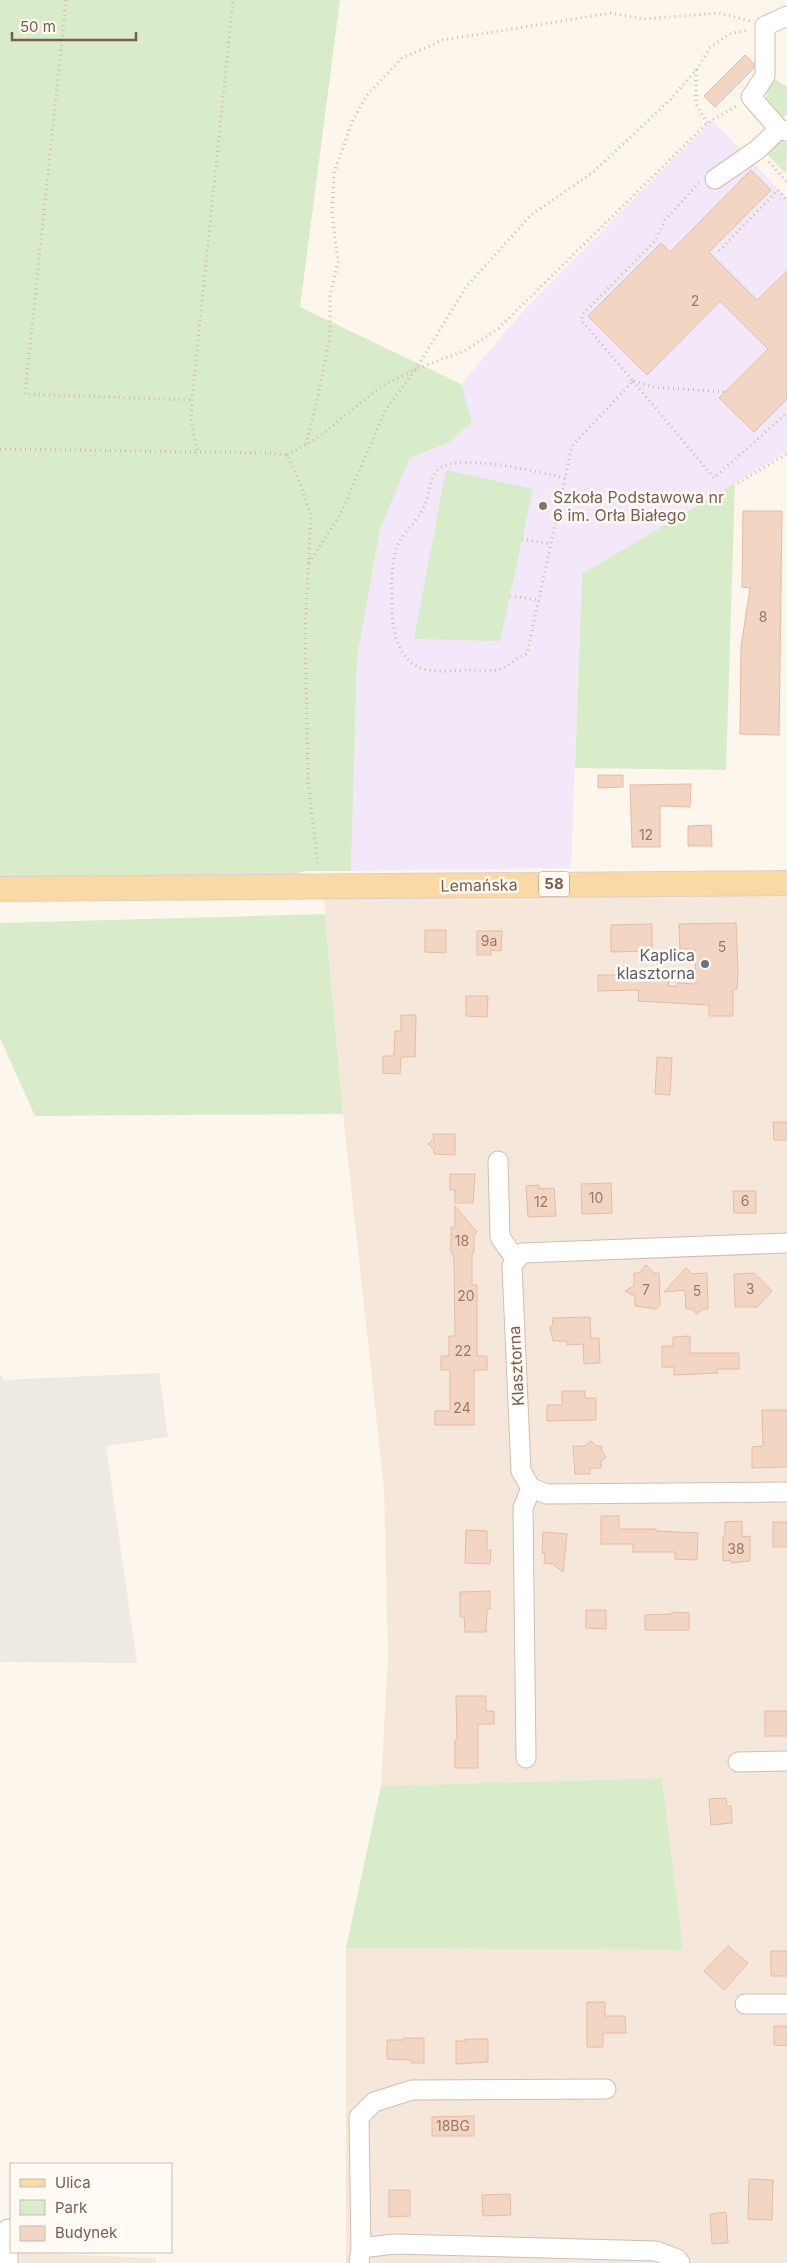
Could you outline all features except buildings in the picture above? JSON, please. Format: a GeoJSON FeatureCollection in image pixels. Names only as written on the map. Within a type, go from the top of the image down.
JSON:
{"type":"FeatureCollection","features":[{"type":"Feature","properties":{"kind":"main road","name":"Lemańska"},"geometry":{"type":"LineString","coordinates":[[320,886],[787,882]]}},
{"type":"Feature","properties":{"kind":"main road","name":"58"},"geometry":{"type":"LineString","coordinates":[[0,889],[320,886]]}},
{"type":"Feature","properties":{"kind":"street"},"geometry":{"type":"LineString","coordinates":[[715,179],[783,130],[751,97],[765,76],[765,26],[787,16]]}},
{"type":"Feature","properties":{"kind":"street"},"geometry":{"type":"LineString","coordinates":[[498,1161],[500,1237],[516,1260],[522,1253],[787,1243]]}},
{"type":"Feature","properties":{"kind":"street","name":"Klasztorna"},"geometry":{"type":"LineString","coordinates":[[516,1260],[512,1266],[521,1471],[531,1488]]}},
{"type":"Feature","properties":{"kind":"street"},"geometry":{"type":"LineString","coordinates":[[526,1758],[523,1508],[531,1488],[547,1494],[787,1492]]}},
{"type":"Feature","properties":{"kind":"street"},"geometry":{"type":"LineString","coordinates":[[738,1762],[787,1761]]}},
{"type":"Feature","properties":{"kind":"street"},"geometry":{"type":"LineString","coordinates":[[745,2004],[787,2004]]}},
{"type":"Feature","properties":{"kind":"street"},"geometry":{"type":"LineString","coordinates":[[606,2089],[412,2090],[374,2102],[359,2117],[360,2256],[394,2244],[656,2251],[677,2259],[680,2263]]}},
{"type":"Feature","properties":{"kind":"street"},"geometry":{"type":"LineString","coordinates":[[8,2229],[8,2263]]}},
{"type":"Feature","properties":{"kind":"path"},"geometry":{"type":"LineString","coordinates":[[66,0],[25,394],[192,400]]}},
{"type":"Feature","properties":{"kind":"path"},"geometry":{"type":"LineString","coordinates":[[196,450],[192,422],[192,400],[233,0]]}},
{"type":"Feature","properties":{"kind":"path"},"geometry":{"type":"LineString","coordinates":[[306,444],[330,335],[330,296],[338,262],[332,212],[334,174],[352,122],[368,95],[402,58],[443,40],[611,14],[644,19],[719,13],[765,26]]}},
{"type":"Feature","properties":{"kind":"path"},"geometry":{"type":"LineString","coordinates":[[308,564],[340,515],[386,409],[416,369],[466,287],[531,215],[592,173],[670,100],[696,70],[710,48],[729,34],[765,26]]}},
{"type":"Feature","properties":{"kind":"path"},"geometry":{"type":"LineString","coordinates":[[696,70],[696,104],[707,123]]}},
{"type":"Feature","properties":{"kind":"path"},"geometry":{"type":"LineString","coordinates":[[0,449],[287,455],[316,439],[382,386],[416,369],[466,350],[499,328],[707,123],[751,97]]}},
{"type":"Feature","properties":{"kind":"path"},"geometry":{"type":"LineString","coordinates":[[756,150],[787,182]]}},
{"type":"Feature","properties":{"kind":"path"},"geometry":{"type":"LineString","coordinates":[[715,179],[699,183],[665,220],[655,241],[582,315],[582,321],[714,478],[787,413]]}},
{"type":"Feature","properties":{"kind":"path"},"geometry":{"type":"LineString","coordinates":[[719,251],[778,190],[787,202]]}},
{"type":"Feature","properties":{"kind":"path"},"geometry":{"type":"LineString","coordinates":[[634,381],[653,386],[725,392]]}},
{"type":"Feature","properties":{"kind":"path"},"geometry":{"type":"LineString","coordinates":[[565,478],[491,463],[445,466],[438,469],[430,484],[426,504],[418,519],[402,536],[396,549],[394,566],[392,619],[398,644],[404,656],[417,667],[461,670],[500,669],[516,658],[527,654],[572,446],[634,381]]}},
{"type":"Feature","properties":{"kind":"path"},"geometry":{"type":"LineString","coordinates":[[738,483],[787,454]]}},
{"type":"Feature","properties":{"kind":"path"},"geometry":{"type":"LineString","coordinates":[[287,455],[300,482],[311,516],[305,630],[308,779],[320,886]]}},
{"type":"Feature","properties":{"kind":"path"},"geometry":{"type":"LineString","coordinates":[[522,539],[551,544]]}},
{"type":"Feature","properties":{"kind":"path"},"geometry":{"type":"LineString","coordinates":[[510,596],[540,600]]}},
{"type":"Feature","properties":{"kind":"shaded area","name":"Szkoła Podstawowa nr 6 im. Orła Białego"},"geometry":{"type":"Polygon","coordinates":[[[712,120],[787,198],[787,452],[582,574],[571,868],[351,871],[357,658],[380,529],[410,458],[448,443],[472,422],[461,384],[524,310],[712,120]]]}},
{"type":"Feature","properties":{"kind":"shaded area"},"geometry":{"type":"Polygon","coordinates":[[[787,887],[787,2263],[346,2263],[346,1948],[683,1950],[662,1778],[381,1786],[388,1655],[384,1488],[343,1114],[323,888],[787,887]]]}},
{"type":"Feature","properties":{"kind":"shaded area"},"geometry":{"type":"Polygon","coordinates":[[[159,1373],[168,1437],[106,1446],[137,1663],[0,1662],[0,1374],[4,1380],[159,1373]]]}},
{"type":"Feature","properties":{"kind":"shaded area"},"geometry":{"type":"Polygon","coordinates":[[[10,2253],[156,2258],[156,2263],[0,2263],[10,2253]]]}},
{"type":"Feature","properties":{"kind":"green space"},"geometry":{"type":"Polygon","coordinates":[[[0,0],[340,0],[300,307],[461,384],[472,422],[448,443],[410,458],[380,529],[357,658],[351,871],[306,871],[278,878],[0,877],[0,0]]]}},
{"type":"Feature","properties":{"kind":"green space"},"geometry":{"type":"Polygon","coordinates":[[[775,79],[787,87],[787,114],[778,121],[766,105],[767,84],[775,79]]]}},
{"type":"Feature","properties":{"kind":"green space"},"geometry":{"type":"Polygon","coordinates":[[[773,140],[787,143],[786,174],[762,149],[773,140]]]}},
{"type":"Feature","properties":{"kind":"green space"},"geometry":{"type":"Polygon","coordinates":[[[446,470],[533,489],[500,641],[414,639],[446,470]]]}},
{"type":"Feature","properties":{"kind":"green space"},"geometry":{"type":"Polygon","coordinates":[[[735,483],[726,770],[575,768],[582,574],[735,483]]]}},
{"type":"Feature","properties":{"kind":"green space"},"geometry":{"type":"Polygon","coordinates":[[[325,914],[343,1114],[35,1116],[0,1038],[0,923],[325,914]]]}},
{"type":"Feature","properties":{"kind":"green space"},"geometry":{"type":"Polygon","coordinates":[[[662,1778],[683,1950],[346,1948],[381,1786],[662,1778]]]}},
{"type":"Feature","properties":{"kind":"place","name":"Szkoła Podstawowa nr 6 im. Orła Białego"},"geometry":{"type":"Point","coordinates":[543,506]}},
{"type":"Feature","properties":{"kind":"place","name":"Kaplica klasztorna"},"geometry":{"type":"Point","coordinates":[705,964]}}]}
